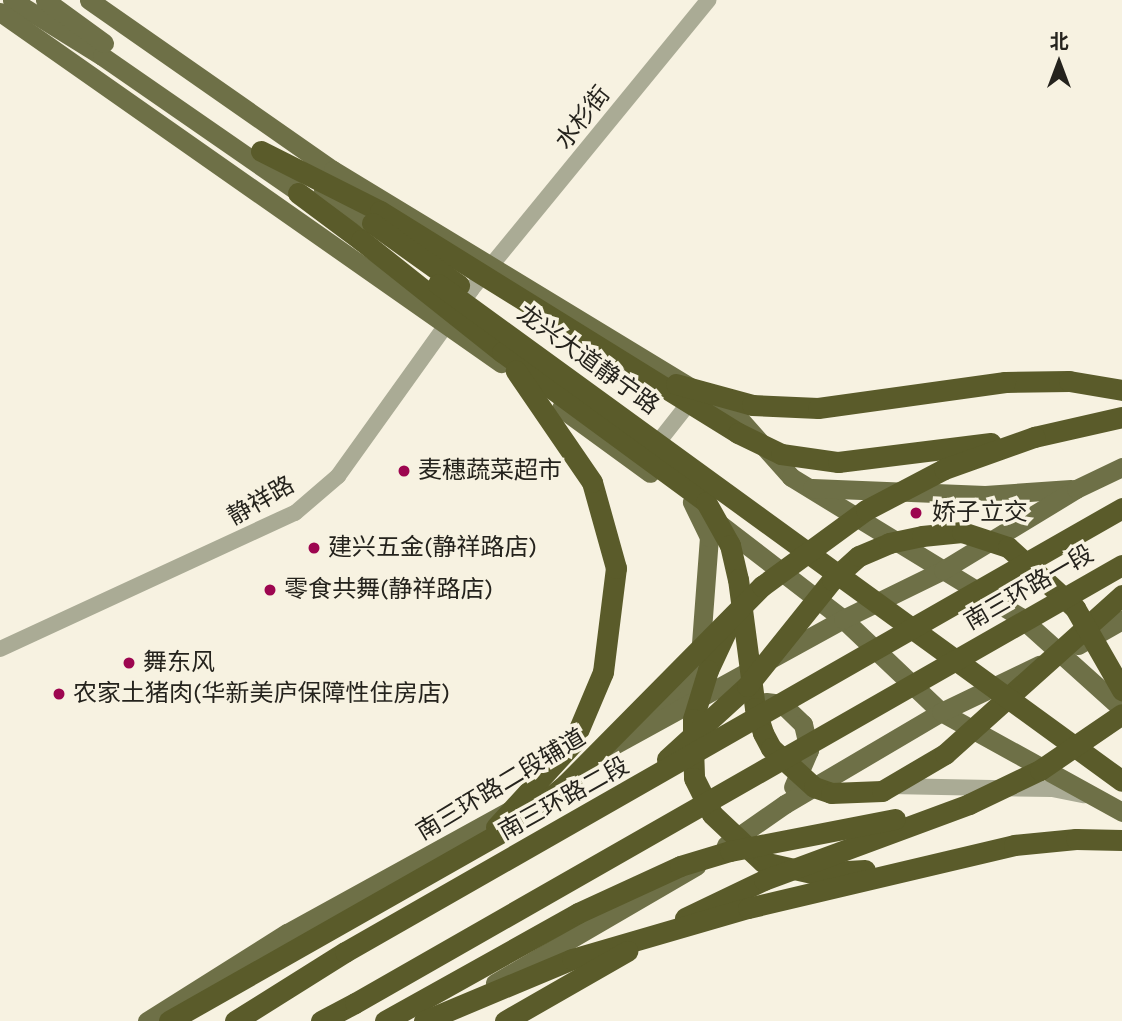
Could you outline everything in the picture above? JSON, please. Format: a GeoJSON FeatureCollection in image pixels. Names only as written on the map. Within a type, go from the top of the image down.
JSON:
{"type":"FeatureCollection","features":[{"type":"Feature","properties":{"kind":"highway"},"geometry":{"type":"LineString","coordinates":[[261,150],[370,227],[502,352],[706,502],[730,545],[738,579],[755,708],[764,733],[771,748],[814,787],[831,793],[882,790],[945,754],[1122,595]]}},
{"type":"Feature","properties":{"kind":"highway"},"geometry":{"type":"LineString","coordinates":[[298,193],[370,227],[629,365],[738,433],[781,454],[838,462],[1034,437],[1122,417]]}},
{"type":"Feature","properties":{"kind":"highway","name":"龙兴大道静宁路"},"geometry":{"type":"LineString","coordinates":[[370,227],[1122,764]]}},
{"type":"Feature","properties":{"kind":"highway","name":"龙兴大道静宁路"},"geometry":{"type":"LineString","coordinates":[[370,227],[1122,781]]}},
{"type":"Feature","properties":{"kind":"highway"},"geometry":{"type":"LineString","coordinates":[[443,865],[493,830],[573,743],[603,672],[614,608],[616,568],[592,482],[502,352]]}},
{"type":"Feature","properties":{"kind":"highway"},"geometry":{"type":"LineString","coordinates":[[629,365],[689,390],[752,405],[818,408],[1005,382],[1069,382],[1122,390]]}},
{"type":"Feature","properties":{"kind":"highway"},"geometry":{"type":"LineString","coordinates":[[169,1021],[520,822],[566,784],[761,586],[866,510],[944,469],[1034,437]]}},
{"type":"Feature","properties":{"kind":"highway","name":"南三环路一段"},"geometry":{"type":"LineString","coordinates":[[920,625],[1122,508]]}},
{"type":"Feature","properties":{"kind":"highway"},"geometry":{"type":"LineString","coordinates":[[619,798],[706,727],[747,686],[832,580],[859,556],[889,542],[962,532],[1008,547],[1075,608],[1122,690]]}},
{"type":"Feature","properties":{"kind":"highway","name":"南三环路一段"},"geometry":{"type":"LineString","coordinates":[[321,1021],[1122,565]]}},
{"type":"Feature","properties":{"kind":"highway"},"geometry":{"type":"LineString","coordinates":[[736,612],[714,652],[692,719],[694,778],[712,814],[764,862],[812,873],[912,869]]}},
{"type":"Feature","properties":{"kind":"highway","name":"南三环路二段"},"geometry":{"type":"LineString","coordinates":[[235,1021],[345,952],[920,625]]}},
{"type":"Feature","properties":{"kind":"highway"},"geometry":{"type":"LineString","coordinates":[[505,1021],[710,903],[969,804],[1040,770],[1122,711]]}},
{"type":"Feature","properties":{"kind":"highway"},"geometry":{"type":"LineString","coordinates":[[385,1021],[578,913],[680,866],[730,851],[969,804]]}},
{"type":"Feature","properties":{"kind":"highway"},"geometry":{"type":"LineString","coordinates":[[425,1021],[572,959],[748,908],[1014,845],[1076,838],[1122,840]]}},
{"type":"Feature","properties":{"kind":"main road"},"geometry":{"type":"LineString","coordinates":[[12,0],[102,56],[298,193]]}},
{"type":"Feature","properties":{"kind":"main road"},"geometry":{"type":"LineString","coordinates":[[46,0],[261,150]]}},
{"type":"Feature","properties":{"kind":"main road"},"geometry":{"type":"LineString","coordinates":[[89,0],[333,170],[495,265],[557,308],[736,415],[791,477],[1020,617],[1122,711]]}},
{"type":"Feature","properties":{"kind":"main road"},"geometry":{"type":"LineString","coordinates":[[0,12],[448,324],[615,449],[692,502],[843,619],[941,712],[1114,807]]}},
{"type":"Feature","properties":{"kind":"main road","name":"南三环路二段辅道"},"geometry":{"type":"LineString","coordinates":[[147,1021],[287,933],[461,840],[626,737],[687,709],[843,619],[943,570],[1076,489],[1122,467]]}},
{"type":"Feature","properties":{"kind":"main road"},"geometry":{"type":"LineString","coordinates":[[791,477],[816,490],[985,495],[1076,489]]}},
{"type":"Feature","properties":{"kind":"main road"},"geometry":{"type":"LineString","coordinates":[[626,737],[688,687],[699,670],[709,537],[692,502]]}},
{"type":"Feature","properties":{"kind":"main road"},"geometry":{"type":"LineString","coordinates":[[425,1021],[681,876],[785,804],[941,712],[1060,655],[1122,620]]}},
{"type":"Feature","properties":{"kind":"main road"},"geometry":{"type":"LineString","coordinates":[[687,709],[734,698],[782,704],[803,724],[809,750],[785,804]]}},
{"type":"Feature","properties":{"kind":"street","name":"水杉街"},"geometry":{"type":"LineString","coordinates":[[495,265],[708,0]]}},
{"type":"Feature","properties":{"kind":"street","name":"静祥路"},"geometry":{"type":"LineString","coordinates":[[0,649],[295,513],[338,476],[448,324],[495,265]]}},
{"type":"Feature","properties":{"kind":"street"},"geometry":{"type":"LineString","coordinates":[[615,449],[639,454],[655,449],[697,391]]}},
{"type":"Feature","properties":{"kind":"street"},"geometry":{"type":"LineString","coordinates":[[814,788],[1052,789],[1114,807]]}},
{"type":"Feature","properties":{"kind":"place","name":"麦穗蔬菜超市"},"geometry":{"type":"Point","coordinates":[404,471]}},
{"type":"Feature","properties":{"kind":"place","name":"娇子立交"},"geometry":{"type":"Point","coordinates":[916,513]}},
{"type":"Feature","properties":{"kind":"place","name":"建兴五金(静祥路店)"},"geometry":{"type":"Point","coordinates":[314,548]}},
{"type":"Feature","properties":{"kind":"place","name":"零食共舞(静祥路店)"},"geometry":{"type":"Point","coordinates":[270,590]}},
{"type":"Feature","properties":{"kind":"place","name":"舞东风"},"geometry":{"type":"Point","coordinates":[129,663]}},
{"type":"Feature","properties":{"kind":"place","name":"农家土猪肉(华新美庐保障性住房店)"},"geometry":{"type":"Point","coordinates":[59,694]}}]}
